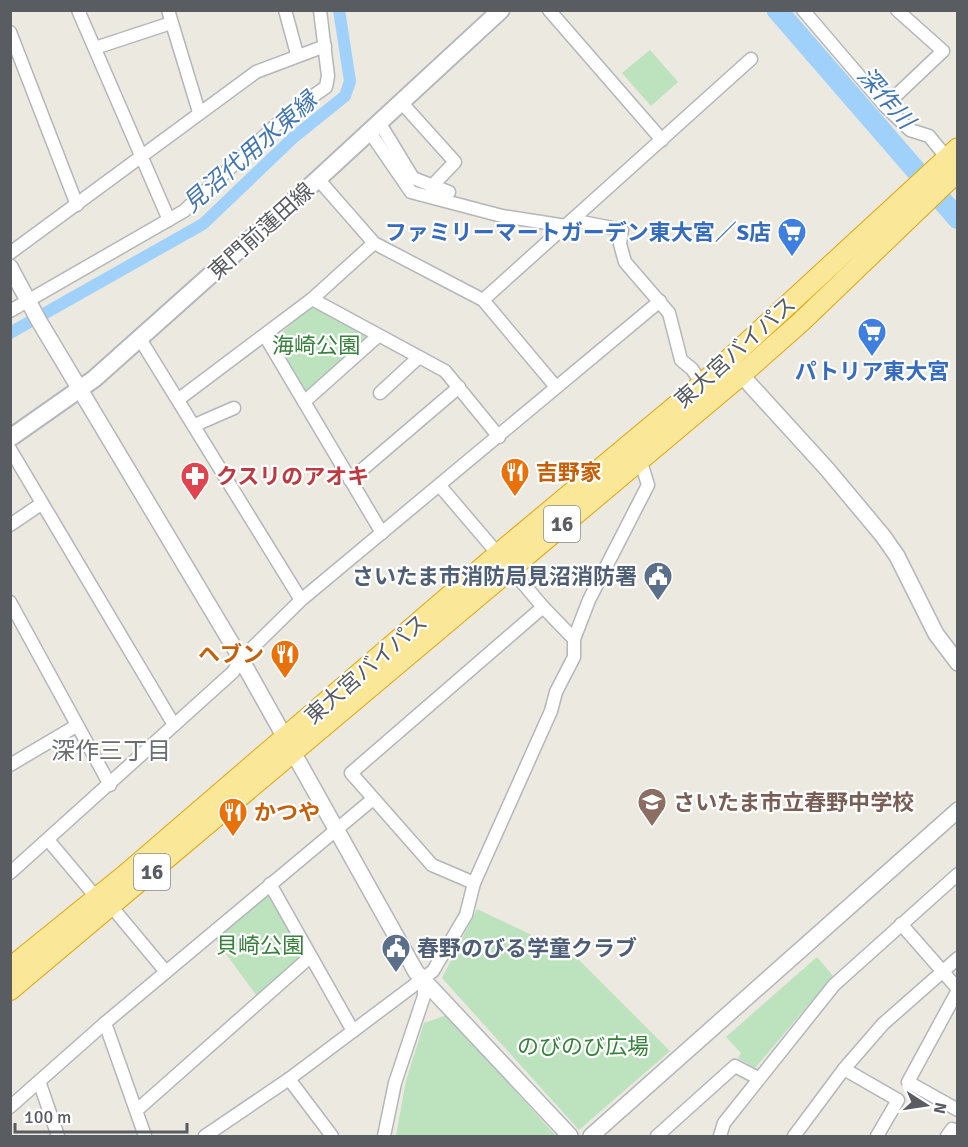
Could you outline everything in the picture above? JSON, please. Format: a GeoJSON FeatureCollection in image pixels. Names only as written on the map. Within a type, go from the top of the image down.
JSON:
{"type":"FeatureCollection","features":[{"type":"Feature","properties":{"kind":"highway","name":"東大宮バイパス"},"geometry":{"type":"LineString","coordinates":[[504,561],[640,459],[802,321],[951,164]]}},
{"type":"Feature","properties":{"kind":"highway","name":"東大宮バイパス"},"geometry":{"type":"LineString","coordinates":[[10,990],[104,901],[504,561],[728,360],[919,197]]}},
{"type":"Feature","properties":{"kind":"highway","name":"東大宮バイパス"},"geometry":{"type":"LineString","coordinates":[[10,968],[104,901]]}},
{"type":"Feature","properties":{"kind":"main road","name":"東門前蓮田線"},"geometry":{"type":"LineString","coordinates":[[10,438],[80,390],[140,339],[501,10]]}},
{"type":"Feature","properties":{"kind":"street"},"geometry":{"type":"LineString","coordinates":[[78,10],[169,220]]}},
{"type":"Feature","properties":{"kind":"street"},"geometry":{"type":"LineString","coordinates":[[285,10],[297,54]]}},
{"type":"Feature","properties":{"kind":"street"},"geometry":{"type":"LineString","coordinates":[[10,310],[33,310],[184,211],[289,113],[326,87],[325,46],[320,10]]}},
{"type":"Feature","properties":{"kind":"street"},"geometry":{"type":"LineString","coordinates":[[549,10],[662,140]]}},
{"type":"Feature","properties":{"kind":"street"},"geometry":{"type":"LineString","coordinates":[[803,10],[885,106],[910,130],[929,136],[951,164]]}},
{"type":"Feature","properties":{"kind":"street"},"geometry":{"type":"LineString","coordinates":[[885,106],[943,51],[897,10]]}},
{"type":"Feature","properties":{"kind":"street"},"geometry":{"type":"LineString","coordinates":[[95,48],[170,17],[199,112]]}},
{"type":"Feature","properties":{"kind":"street"},"geometry":{"type":"LineString","coordinates":[[10,32],[15,56],[77,205]]}},
{"type":"Feature","properties":{"kind":"street"},"geometry":{"type":"LineString","coordinates":[[10,253],[256,72],[297,54],[325,46]]}},
{"type":"Feature","properties":{"kind":"street"},"geometry":{"type":"LineString","coordinates":[[483,300],[751,59]]}},
{"type":"Feature","properties":{"kind":"street"},"geometry":{"type":"LineString","coordinates":[[401,102],[455,162],[431,187]]}},
{"type":"Feature","properties":{"kind":"street"},"geometry":{"type":"LineString","coordinates":[[374,126],[413,178],[431,187],[449,192]]}},
{"type":"Feature","properties":{"kind":"street"},"geometry":{"type":"LineString","coordinates":[[374,126],[411,192],[502,216],[622,230],[620,244],[625,262],[669,313],[681,360],[692,369],[702,384]]}},
{"type":"Feature","properties":{"kind":"street"},"geometry":{"type":"LineString","coordinates":[[318,179],[374,243],[483,300],[556,387]]}},
{"type":"Feature","properties":{"kind":"street"},"geometry":{"type":"LineString","coordinates":[[179,399],[312,299],[374,243]]}},
{"type":"Feature","properties":{"kind":"street"},"geometry":{"type":"LineString","coordinates":[[10,267],[80,390],[241,658],[416,972],[570,1137]]}},
{"type":"Feature","properties":{"kind":"street"},"geometry":{"type":"LineString","coordinates":[[312,299],[445,370],[499,437]]}},
{"type":"Feature","properties":{"kind":"street"},"geometry":{"type":"LineString","coordinates":[[10,873],[49,841],[233,672],[241,658],[301,600],[660,301]]}},
{"type":"Feature","properties":{"kind":"street"},"geometry":{"type":"LineString","coordinates":[[265,336],[382,533]]}},
{"type":"Feature","properties":{"kind":"street"},"geometry":{"type":"LineString","coordinates":[[304,402],[378,336]]}},
{"type":"Feature","properties":{"kind":"street"},"geometry":{"type":"LineString","coordinates":[[140,339],[301,600]]}},
{"type":"Feature","properties":{"kind":"street"},"geometry":{"type":"LineString","coordinates":[[380,393],[419,357]]}},
{"type":"Feature","properties":{"kind":"street"},"geometry":{"type":"LineString","coordinates":[[728,360],[827,469],[883,536],[897,556],[936,634],[957,663]]}},
{"type":"Feature","properties":{"kind":"street"},"geometry":{"type":"LineString","coordinates":[[350,480],[459,387]]}},
{"type":"Feature","properties":{"kind":"street"},"geometry":{"type":"LineString","coordinates":[[195,425],[234,408]]}},
{"type":"Feature","properties":{"kind":"street"},"geometry":{"type":"LineString","coordinates":[[10,448],[41,504],[174,725]]}},
{"type":"Feature","properties":{"kind":"street"},"geometry":{"type":"LineString","coordinates":[[206,1137],[289,1079],[433,971],[466,915],[474,883],[551,711],[556,692],[574,657],[574,639],[589,600],[648,485],[640,459]]}},
{"type":"Feature","properties":{"kind":"street"},"geometry":{"type":"LineString","coordinates":[[440,486],[543,607],[574,639]]}},
{"type":"Feature","properties":{"kind":"street"},"geometry":{"type":"LineString","coordinates":[[10,525],[41,504]]}},
{"type":"Feature","properties":{"kind":"street"},"geometry":{"type":"LineString","coordinates":[[10,602],[110,785]]}},
{"type":"Feature","properties":{"kind":"street"},"geometry":{"type":"LineString","coordinates":[[474,883],[432,865],[351,773],[543,607]]}},
{"type":"Feature","properties":{"kind":"street"},"geometry":{"type":"LineString","coordinates":[[10,765],[76,726]]}},
{"type":"Feature","properties":{"kind":"street"},"geometry":{"type":"LineString","coordinates":[[10,1107],[40,1084],[105,1023],[373,798]]}},
{"type":"Feature","properties":{"kind":"street"},"geometry":{"type":"LineString","coordinates":[[591,1137],[957,810]]}},
{"type":"Feature","properties":{"kind":"street"},"geometry":{"type":"LineString","coordinates":[[49,841],[166,972]]}},
{"type":"Feature","properties":{"kind":"street"},"geometry":{"type":"LineString","coordinates":[[720,1137],[724,1123],[834,985],[957,874]]}},
{"type":"Feature","properties":{"kind":"street"},"geometry":{"type":"LineString","coordinates":[[270,884],[353,1031]]}},
{"type":"Feature","properties":{"kind":"street"},"geometry":{"type":"LineString","coordinates":[[901,924],[957,990],[908,1082],[957,1110]]}},
{"type":"Feature","properties":{"kind":"street"},"geometry":{"type":"LineString","coordinates":[[136,1110],[310,957]]}},
{"type":"Feature","properties":{"kind":"street"},"geometry":{"type":"LineString","coordinates":[[794,1137],[844,1069],[883,1024],[957,958]]}},
{"type":"Feature","properties":{"kind":"street"},"geometry":{"type":"LineString","coordinates":[[384,1137],[395,1083],[424,996],[424,978]]}},
{"type":"Feature","properties":{"kind":"street"},"geometry":{"type":"LineString","coordinates":[[105,1023],[144,1137]]}},
{"type":"Feature","properties":{"kind":"street"},"geometry":{"type":"LineString","coordinates":[[657,1137],[735,1066],[758,1078]]}},
{"type":"Feature","properties":{"kind":"street"},"geometry":{"type":"LineString","coordinates":[[844,1069],[898,1100],[877,1137]]}},
{"type":"Feature","properties":{"kind":"street"},"geometry":{"type":"LineString","coordinates":[[289,1079],[332,1137]]}},
{"type":"Feature","properties":{"kind":"street"},"geometry":{"type":"LineString","coordinates":[[40,1084],[58,1137]]}},
{"type":"Feature","properties":{"kind":"street"},"geometry":{"type":"LineString","coordinates":[[947,1137],[952,1129],[957,1132]]}},
{"type":"Feature","properties":{"kind":"green space"},"geometry":{"type":"Polygon","coordinates":[[[650,50],[678,82],[651,106],[622,73],[650,50]]]}},
{"type":"Feature","properties":{"kind":"green space","name":"海崎公園"},"geometry":{"type":"Polygon","coordinates":[[[310,307],[315,307],[369,335],[369,340],[308,394],[304,393],[275,344],[276,338],[310,307]]]}},
{"type":"Feature","properties":{"kind":"green space","name":"貝崎公園"},"geometry":{"type":"Polygon","coordinates":[[[269,889],[303,957],[257,996],[213,936],[269,889]]]}},
{"type":"Feature","properties":{"kind":"green space","name":"のびのび広場"},"geometry":{"type":"Polygon","coordinates":[[[477,909],[574,955],[670,1051],[579,1130],[442,978],[477,909]]]}},
{"type":"Feature","properties":{"kind":"green space"},"geometry":{"type":"Polygon","coordinates":[[[817,957],[833,976],[755,1068],[738,1058],[741,1053],[726,1037],[817,957]]]}},
{"type":"Feature","properties":{"kind":"green space"},"geometry":{"type":"Polygon","coordinates":[[[447,1015],[556,1136],[396,1136],[406,1081],[424,1023],[447,1015]]]}},
{"type":"Feature","properties":{"kind":"waterway","name":"見沼代用水東縁"},"geometry":{"type":"LineString","coordinates":[[10,333],[203,224],[294,137],[345,96],[350,81],[339,10]]}},
{"type":"Feature","properties":{"kind":"waterway","name":"深作川"},"geometry":{"type":"LineString","coordinates":[[777,10],[958,219]]}},
{"type":"Feature","properties":{"kind":"place","name":"ファミリーマートガーデン東大宮／S店"},"geometry":{"type":"Point","coordinates":[792,258]}},
{"type":"Feature","properties":{"kind":"place","name":"パトリア東大宮"},"geometry":{"type":"Point","coordinates":[872,358]}},
{"type":"Feature","properties":{"kind":"place","name":"吉野家"},"geometry":{"type":"Point","coordinates":[515,498]}},
{"type":"Feature","properties":{"kind":"place","name":"クスリのアオキ"},"geometry":{"type":"Point","coordinates":[195,502]}},
{"type":"Feature","properties":{"kind":"place","name":"さいたま市消防局見沼消防署"},"geometry":{"type":"Point","coordinates":[658,602]}},
{"type":"Feature","properties":{"kind":"place","name":"ヘブン"},"geometry":{"type":"Point","coordinates":[285,680]}},
{"type":"Feature","properties":{"kind":"place","name":"さいたま市立春野中学校"},"geometry":{"type":"Point","coordinates":[652,828]}},
{"type":"Feature","properties":{"kind":"place","name":"かつや"},"geometry":{"type":"Point","coordinates":[233,838]}},
{"type":"Feature","properties":{"kind":"place","name":"春野のびる学童クラブ"},"geometry":{"type":"Point","coordinates":[396,974]}},
{"type":"Feature","properties":{"kind":"district","name":"深作三丁目"},"geometry":{"type":"Point","coordinates":[111,751]}}]}
